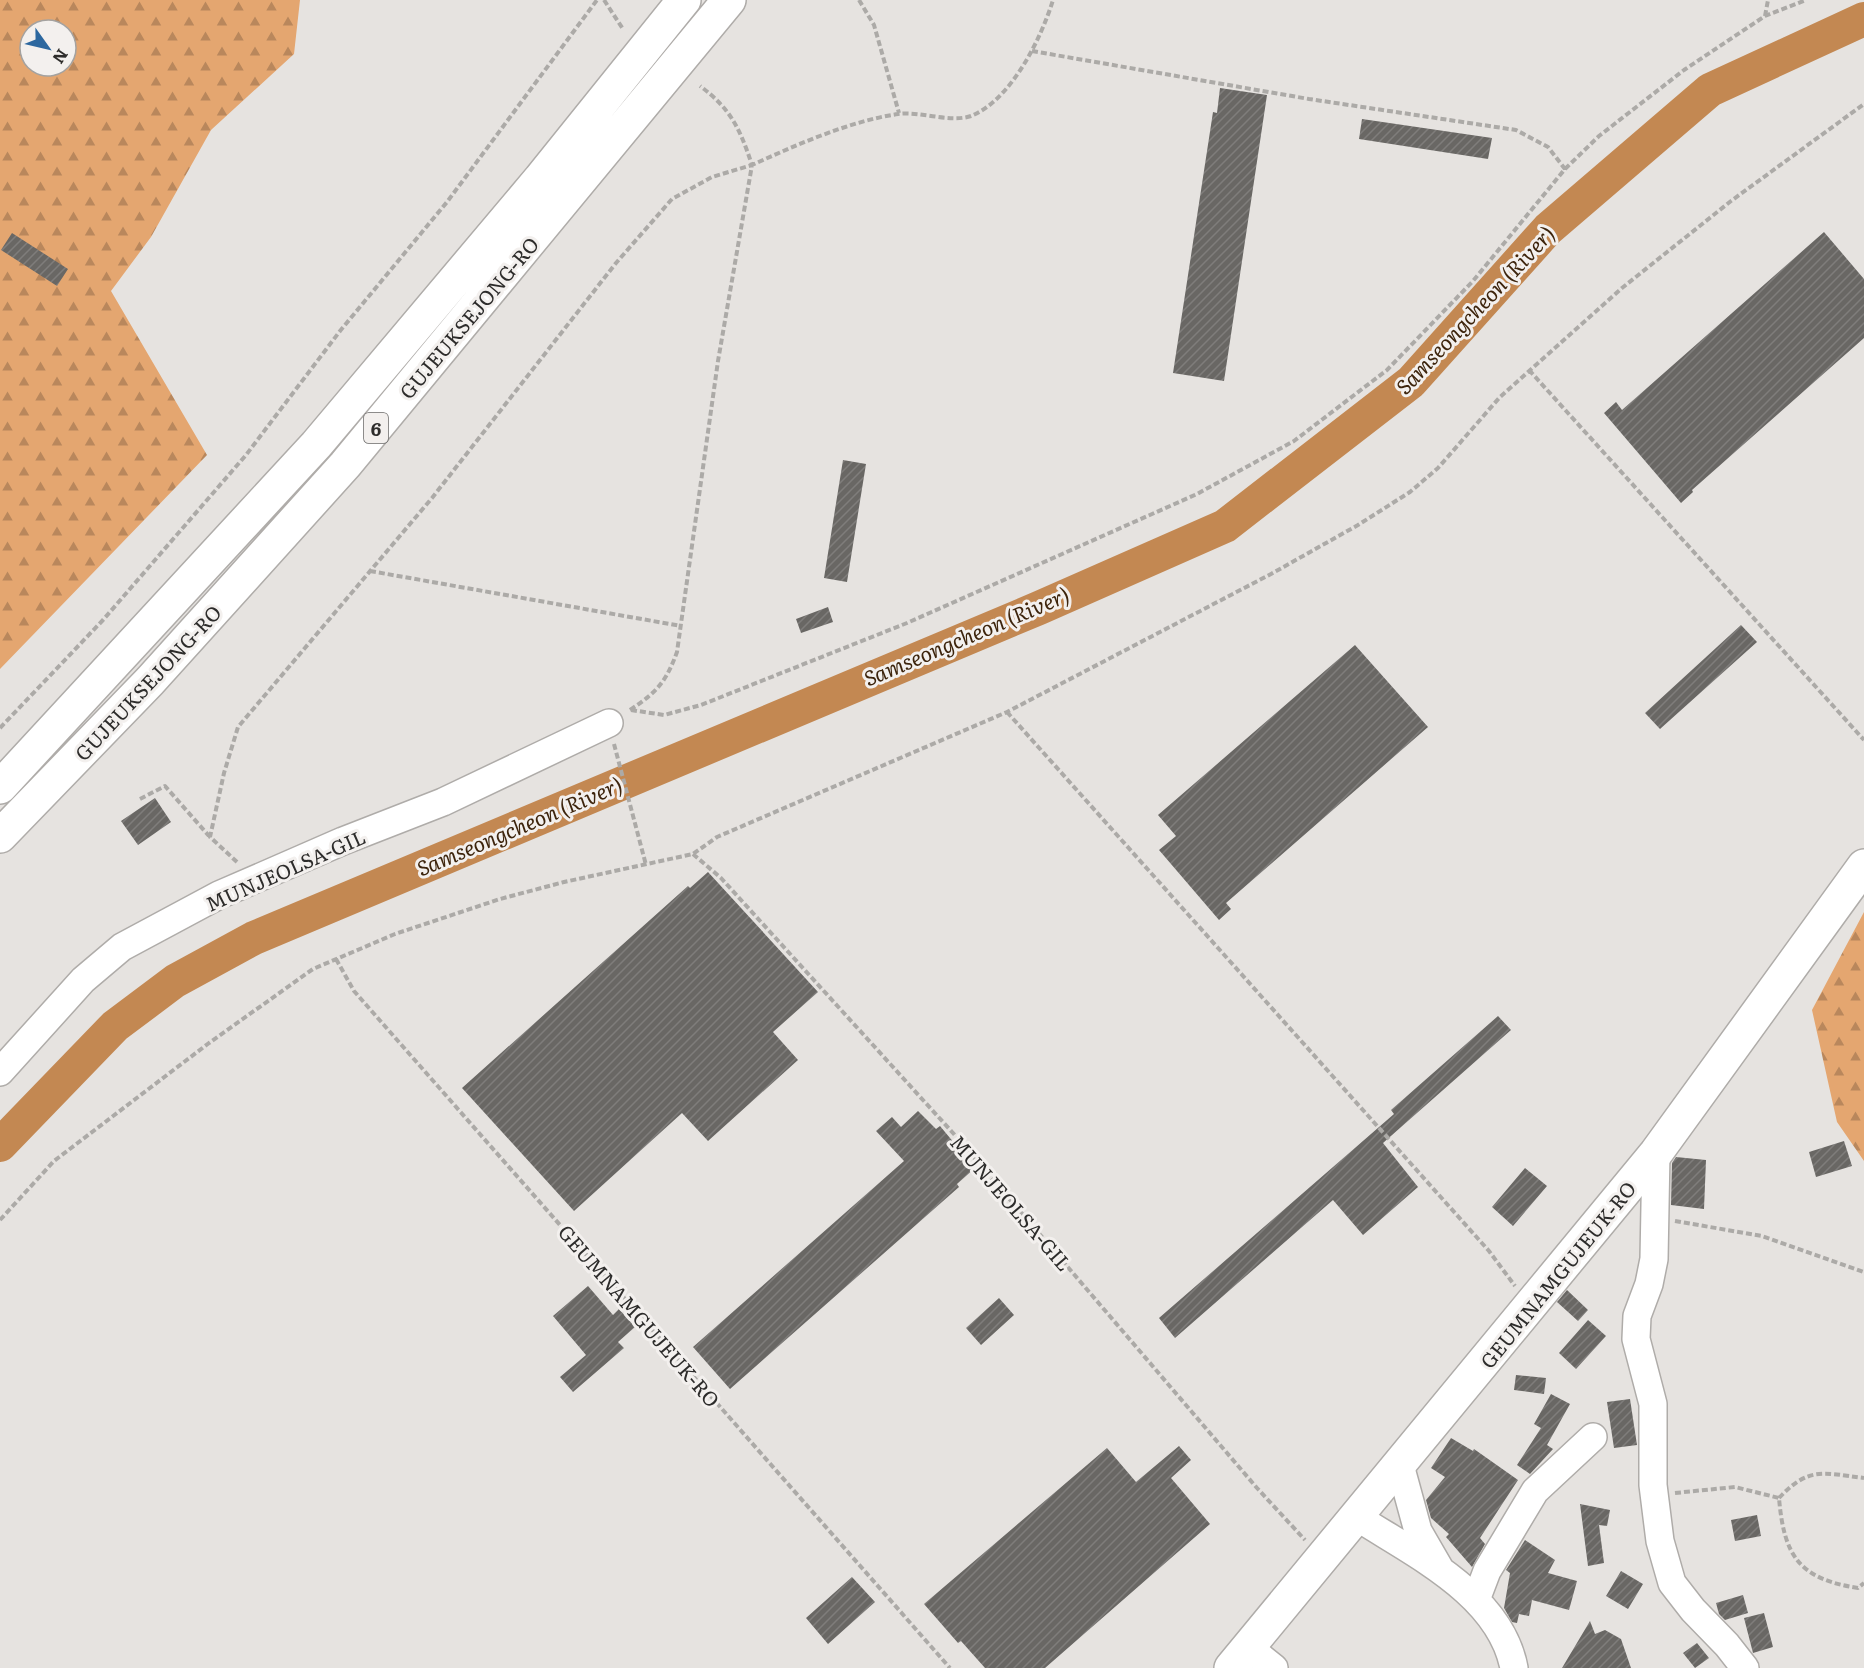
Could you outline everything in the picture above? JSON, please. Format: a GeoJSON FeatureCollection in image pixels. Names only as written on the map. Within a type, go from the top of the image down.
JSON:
{"type":"FeatureCollection","features":[{"type":"Feature","properties":{"kind":"main road","name":"GUJEUKSEJONG-RO"},"geometry":{"type":"LineString","coordinates":[[0,787],[316,445],[540,179],[684,0]]}},
{"type":"Feature","properties":{"kind":"main road","name":"GUJEUKSEJONG-RO"},"geometry":{"type":"LineString","coordinates":[[0,836],[150,681],[345,465],[729,0]]}},
{"type":"Feature","properties":{"kind":"main road","name":"GEUMNAMGUJEUK-RO"},"geometry":{"type":"LineString","coordinates":[[1240,1658],[1656,1153],[1864,866]]}},
{"type":"Feature","properties":{"kind":"street","name":"MUNJEOLSA-GIL"},"geometry":{"type":"LineString","coordinates":[[0,1072],[83,980],[122,947],[219,895],[443,802],[618,724]]}},
{"type":"Feature","properties":{"kind":"street"},"geometry":{"type":"LineString","coordinates":[[1656,1153],[1654,1259],[1649,1284],[1637,1316],[1636,1339],[1653,1404],[1654,1499],[1660,1541],[1672,1583],[1745,1668]]}},
{"type":"Feature","properties":{"kind":"street"},"geometry":{"type":"LineString","coordinates":[[1476,1600],[1487,1571],[1535,1491],[1593,1437]]}},
{"type":"Feature","properties":{"kind":"street"},"geometry":{"type":"LineString","coordinates":[[1400,1465],[1418,1531],[1442,1573]]}},
{"type":"Feature","properties":{"kind":"street"},"geometry":{"type":"LineString","coordinates":[[1357,1517],[1442,1573],[1476,1600],[1503,1637],[1514,1668]]}},
{"type":"Feature","properties":{"kind":"street"},"geometry":{"type":"LineString","coordinates":[[1240,1658],[1274,1668]]}},
{"type":"Feature","properties":{"kind":"path"},"geometry":{"type":"LineString","coordinates":[[0,728],[103,620],[246,454],[340,331],[447,202],[597,0]]}},
{"type":"Feature","properties":{"kind":"path"},"geometry":{"type":"LineString","coordinates":[[604,0],[623,29]]}},
{"type":"Feature","properties":{"kind":"path"},"geometry":{"type":"LineString","coordinates":[[859,0],[874,25],[899,113]]}},
{"type":"Feature","properties":{"kind":"path"},"geometry":{"type":"LineString","coordinates":[[210,837],[224,773],[238,727],[432,498],[616,263],[672,199],[712,177],[752,165],[794,146],[899,113],[969,116],[1008,87],[1032,51],[1053,0]]}},
{"type":"Feature","properties":{"kind":"path"},"geometry":{"type":"LineString","coordinates":[[1765,16],[1768,0]]}},
{"type":"Feature","properties":{"kind":"path"},"geometry":{"type":"LineString","coordinates":[[618,724],[701,705],[908,623],[1197,494],[1294,441],[1387,370],[1473,281],[1565,169],[1599,136],[1684,70],[1765,16],[1806,0]]}},
{"type":"Feature","properties":{"kind":"path"},"geometry":{"type":"LineString","coordinates":[[1032,51],[1310,99],[1516,130],[1548,147],[1565,169]]}},
{"type":"Feature","properties":{"kind":"path"},"geometry":{"type":"LineString","coordinates":[[618,724],[655,693],[668,675],[677,652],[718,361],[752,165],[741,130],[721,102],[700,86]]}},
{"type":"Feature","properties":{"kind":"path"},"geometry":{"type":"LineString","coordinates":[[0,1220],[54,1161],[282,989],[313,969],[394,934],[500,899],[564,882],[693,854],[717,837],[1007,712],[1271,574],[1358,525],[1410,492],[1438,468],[1500,397],[1622,288],[1722,208],[1864,104]]}},
{"type":"Feature","properties":{"kind":"path"},"geometry":{"type":"LineString","coordinates":[[1529,370],[1864,740]]}},
{"type":"Feature","properties":{"kind":"path"},"geometry":{"type":"LineString","coordinates":[[370,571],[681,626]]}},
{"type":"Feature","properties":{"kind":"path"},"geometry":{"type":"LineString","coordinates":[[1007,712],[1489,1251],[1515,1286],[1528,1310]]}},
{"type":"Feature","properties":{"kind":"path"},"geometry":{"type":"LineString","coordinates":[[618,724],[646,865]]}},
{"type":"Feature","properties":{"kind":"path"},"geometry":{"type":"LineString","coordinates":[[140,799],[165,786],[210,837],[255,879]]}},
{"type":"Feature","properties":{"kind":"path","name":"MUNJEOLSA-GIL"},"geometry":{"type":"LineString","coordinates":[[693,854],[721,878],[953,1133],[1257,1488],[1322,1559]]}},
{"type":"Feature","properties":{"kind":"path","name":"GEUMNAMGUJEUK-RO"},"geometry":{"type":"LineString","coordinates":[[336,959],[354,991],[950,1668]]}},
{"type":"Feature","properties":{"kind":"path"},"geometry":{"type":"LineString","coordinates":[[1656,1210],[1677,1222],[1762,1236],[1864,1272]]}},
{"type":"Feature","properties":{"kind":"path"},"geometry":{"type":"LineString","coordinates":[[1864,1478],[1823,1473],[1796,1480],[1779,1498],[1782,1533],[1800,1566],[1831,1584],[1858,1588],[1864,1582]]}},
{"type":"Feature","properties":{"kind":"path"},"geometry":{"type":"LineString","coordinates":[[1654,1499],[1735,1487],[1779,1498]]}},
{"type":"Feature","properties":{"kind":"green space"},"geometry":{"type":"Polygon","coordinates":[[[0,0],[300,0],[294,54],[211,130],[151,237],[111,291],[207,455],[0,669],[0,0]]]}},
{"type":"Feature","properties":{"kind":"green space"},"geometry":{"type":"Polygon","coordinates":[[[1864,912],[1864,1161],[1837,1122],[1812,1010],[1864,912]]]}},
{"type":"Feature","properties":{"kind":"building"},"geometry":{"type":"Polygon","coordinates":[[[1220,88],[1267,95],[1224,381],[1173,373],[1213,112],[1217,113],[1220,88]]]}},
{"type":"Feature","properties":{"kind":"building"},"geometry":{"type":"Polygon","coordinates":[[[1362,119],[1492,138],[1488,159],[1359,139],[1362,119]]]}},
{"type":"Feature","properties":{"kind":"building"},"geometry":{"type":"Polygon","coordinates":[[[1824,232],[1864,279],[1864,338],[1692,490],[1693,492],[1681,503],[1604,413],[1616,402],[1622,410],[1824,232]]]}},
{"type":"Feature","properties":{"kind":"building"},"geometry":{"type":"Polygon","coordinates":[[[12,233],[68,269],[57,286],[1,250],[12,233]]]}},
{"type":"Feature","properties":{"kind":"building"},"geometry":{"type":"Polygon","coordinates":[[[843,460],[866,464],[847,582],[824,578],[843,460]]]}},
{"type":"Feature","properties":{"kind":"building"},"geometry":{"type":"Polygon","coordinates":[[[828,607],[833,622],[801,633],[796,619],[828,607]]]}},
{"type":"Feature","properties":{"kind":"building"},"geometry":{"type":"Polygon","coordinates":[[[1741,625],[1757,642],[1660,729],[1645,713],[1741,625]]]}},
{"type":"Feature","properties":{"kind":"building"},"geometry":{"type":"Polygon","coordinates":[[[1355,645],[1428,727],[1226,903],[1231,909],[1219,920],[1159,850],[1176,836],[1158,815],[1355,645]]]}},
{"type":"Feature","properties":{"kind":"building"},"geometry":{"type":"Polygon","coordinates":[[[155,798],[171,822],[138,845],[121,821],[155,798]]]}},
{"type":"Feature","properties":{"kind":"building"},"geometry":{"type":"Polygon","coordinates":[[[708,872],[818,992],[773,1032],[798,1060],[708,1141],[682,1113],[574,1211],[462,1088],[688,886],[690,888],[708,872]]]}},
{"type":"Feature","properties":{"kind":"building"},"geometry":{"type":"Polygon","coordinates":[[[1498,1016],[1511,1030],[1383,1143],[1418,1187],[1363,1235],[1333,1200],[1175,1338],[1159,1318],[1394,1114],[1391,1110],[1498,1016]]]}},
{"type":"Feature","properties":{"kind":"building"},"geometry":{"type":"Polygon","coordinates":[[[918,1111],[936,1129],[940,1126],[975,1168],[957,1184],[959,1187],[730,1389],[693,1347],[904,1161],[876,1131],[892,1117],[901,1127],[918,1111]]]}},
{"type":"Feature","properties":{"kind":"building"},"geometry":{"type":"Polygon","coordinates":[[[1844,1141],[1852,1166],[1816,1177],[1809,1152],[1844,1141]]]}},
{"type":"Feature","properties":{"kind":"building"},"geometry":{"type":"Polygon","coordinates":[[[1676,1157],[1706,1160],[1704,1209],[1671,1205],[1672,1163],[1676,1157]]]}},
{"type":"Feature","properties":{"kind":"building"},"geometry":{"type":"Polygon","coordinates":[[[1525,1168],[1547,1186],[1513,1226],[1492,1207],[1525,1168]]]}},
{"type":"Feature","properties":{"kind":"building"},"geometry":{"type":"Polygon","coordinates":[[[588,1286],[613,1315],[619,1309],[635,1327],[618,1342],[624,1348],[573,1392],[560,1377],[586,1355],[553,1316],[588,1286]]]}},
{"type":"Feature","properties":{"kind":"building"},"geometry":{"type":"Polygon","coordinates":[[[1567,1290],[1588,1310],[1578,1321],[1557,1302],[1567,1290]]]}},
{"type":"Feature","properties":{"kind":"building"},"geometry":{"type":"Polygon","coordinates":[[[999,1298],[1014,1315],[981,1345],[966,1328],[999,1298]]]}},
{"type":"Feature","properties":{"kind":"building"},"geometry":{"type":"Polygon","coordinates":[[[1588,1320],[1606,1336],[1576,1369],[1559,1353],[1588,1320]]]}},
{"type":"Feature","properties":{"kind":"building"},"geometry":{"type":"Polygon","coordinates":[[[1516,1375],[1546,1378],[1544,1394],[1514,1390],[1516,1375]]]}},
{"type":"Feature","properties":{"kind":"building"},"geometry":{"type":"Polygon","coordinates":[[[1551,1394],[1570,1404],[1547,1445],[1553,1449],[1530,1474],[1517,1465],[1541,1428],[1534,1424],[1551,1394]]]}},
{"type":"Feature","properties":{"kind":"building"},"geometry":{"type":"Polygon","coordinates":[[[1630,1399],[1637,1445],[1614,1448],[1607,1402],[1630,1399]]]}},
{"type":"Feature","properties":{"kind":"building"},"geometry":{"type":"Polygon","coordinates":[[[1451,1438],[1473,1451],[1474,1449],[1518,1480],[1480,1538],[1485,1544],[1472,1567],[1446,1537],[1449,1534],[1431,1518],[1426,1500],[1445,1477],[1431,1468],[1451,1438]]]}},
{"type":"Feature","properties":{"kind":"building"},"geometry":{"type":"Polygon","coordinates":[[[1179,1446],[1191,1460],[1171,1478],[1210,1524],[1045,1668],[985,1668],[961,1641],[958,1643],[924,1604],[1107,1448],[1136,1482],[1179,1446]]]}},
{"type":"Feature","properties":{"kind":"building"},"geometry":{"type":"Polygon","coordinates":[[[1580,1504],[1610,1510],[1607,1526],[1599,1525],[1604,1563],[1588,1566],[1580,1504]]]}},
{"type":"Feature","properties":{"kind":"building"},"geometry":{"type":"Polygon","coordinates":[[[1757,1515],[1761,1536],[1735,1541],[1731,1520],[1757,1515]]]}},
{"type":"Feature","properties":{"kind":"building"},"geometry":{"type":"Polygon","coordinates":[[[1525,1540],[1555,1560],[1548,1573],[1577,1581],[1569,1610],[1532,1600],[1529,1616],[1519,1614],[1517,1623],[1512,1622],[1504,1608],[1510,1573],[1506,1570],[1525,1540]]]}},
{"type":"Feature","properties":{"kind":"building"},"geometry":{"type":"Polygon","coordinates":[[[1621,1571],[1643,1584],[1628,1609],[1606,1596],[1621,1571]]]}},
{"type":"Feature","properties":{"kind":"building"},"geometry":{"type":"Polygon","coordinates":[[[852,1577],[875,1602],[828,1644],[806,1618],[852,1577]]]}},
{"type":"Feature","properties":{"kind":"building"},"geometry":{"type":"Polygon","coordinates":[[[1743,1595],[1748,1613],[1725,1620],[1719,1614],[1716,1603],[1743,1595]]]}},
{"type":"Feature","properties":{"kind":"building"},"geometry":{"type":"Polygon","coordinates":[[[1764,1613],[1773,1647],[1753,1653],[1744,1618],[1764,1613]]]}},
{"type":"Feature","properties":{"kind":"building"},"geometry":{"type":"Polygon","coordinates":[[[1590,1621],[1595,1634],[1605,1630],[1621,1639],[1631,1668],[1562,1668],[1590,1621]]]}},
{"type":"Feature","properties":{"kind":"building"},"geometry":{"type":"Polygon","coordinates":[[[1697,1643],[1709,1658],[1695,1668],[1683,1653],[1697,1643]]]}},
{"type":"Feature","properties":{"kind":"waterway","name":"Samseongcheon (River)"},"geometry":{"type":"LineString","coordinates":[[0,1145],[115,1026],[175,981],[254,938],[1039,608],[1225,526],[1411,382],[1548,229],[1710,90],[1864,19]]}}]}
